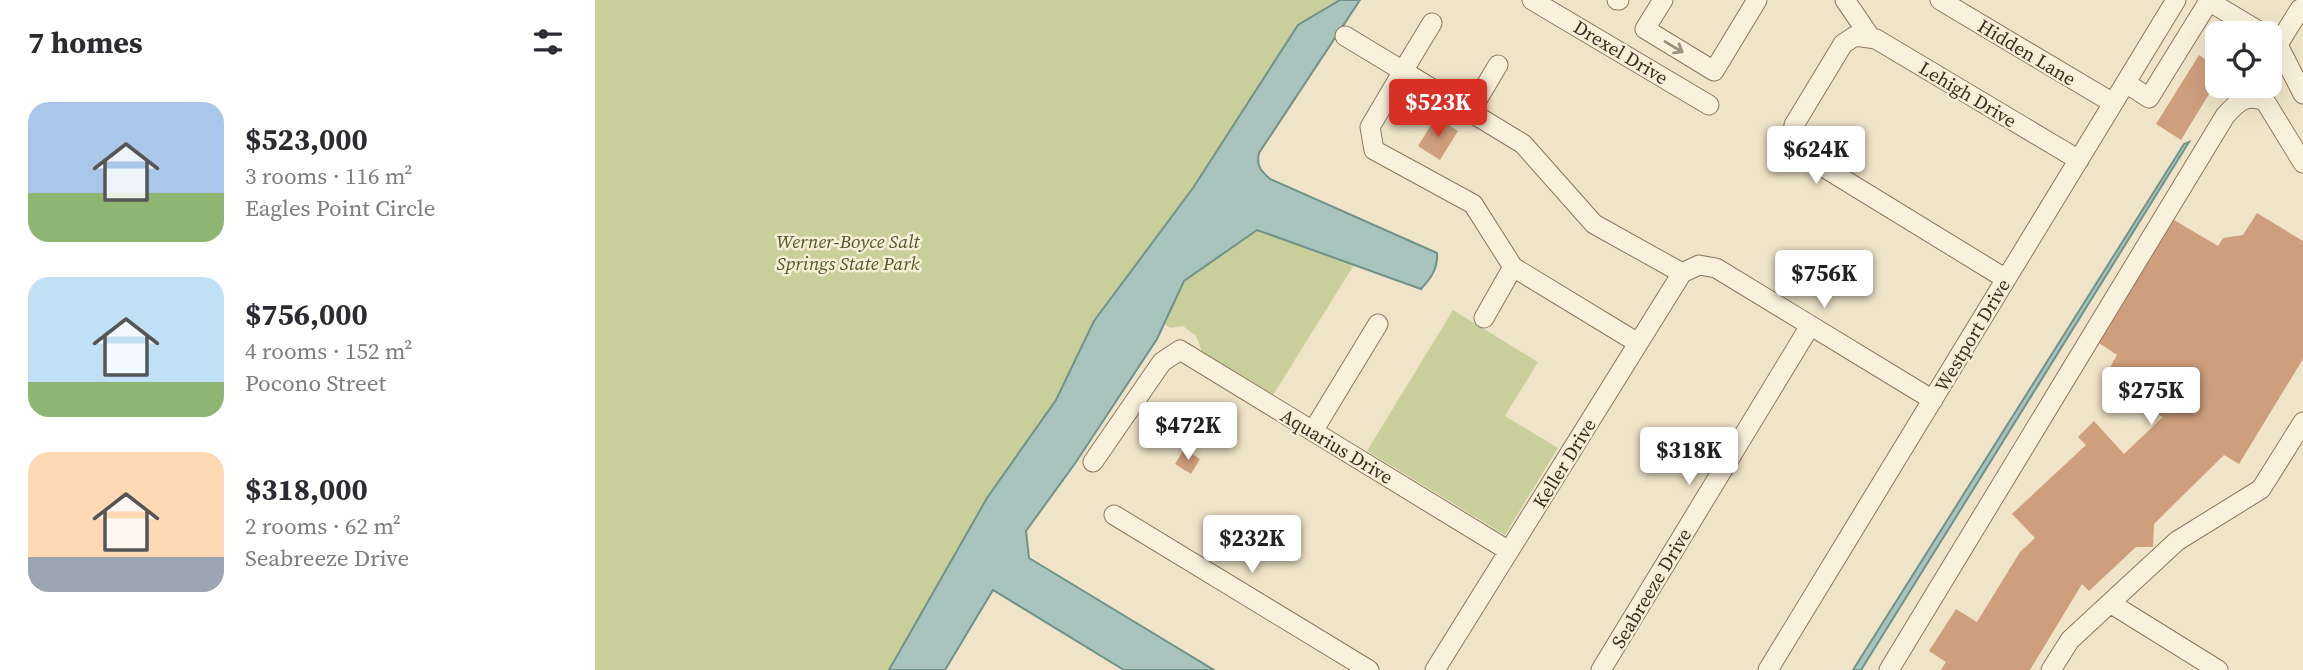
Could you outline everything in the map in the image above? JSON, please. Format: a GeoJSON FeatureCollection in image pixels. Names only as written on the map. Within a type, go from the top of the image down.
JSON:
{"type":"FeatureCollection","features":[{"type":"Feature","properties":{"kind":"street","name":"Drexel Drive"},"geometry":{"type":"LineString","coordinates":[[1532,0],[1703,101],[1714,71]]}},
{"type":"Feature","properties":{"kind":"street"},"geometry":{"type":"LineString","coordinates":[[1663,0],[1645,29],[1714,71],[1753,1]]}},
{"type":"Feature","properties":{"kind":"street"},"geometry":{"type":"LineString","coordinates":[[1845,0],[1863,37],[1843,44],[1794,125],[1792,140],[1802,155],[2006,279]]}},
{"type":"Feature","properties":{"kind":"street","name":"Hidden Lane"},"geometry":{"type":"LineString","coordinates":[[1940,0],[2113,103]]}},
{"type":"Feature","properties":{"kind":"street","name":"Westport Drive"},"geometry":{"type":"LineString","coordinates":[[1768,670],[2176,0]]}},
{"type":"Feature","properties":{"kind":"street"},"geometry":{"type":"LineString","coordinates":[[2126,83],[2149,98],[2208,1],[2230,6],[2248,21]]}},
{"type":"Feature","properties":{"kind":"street"},"geometry":{"type":"LineString","coordinates":[[2282,27],[2299,9]]}},
{"type":"Feature","properties":{"kind":"street"},"geometry":{"type":"LineString","coordinates":[[1433,23],[1370,127],[1374,150],[1473,204],[1513,267],[1638,343]]}},
{"type":"Feature","properties":{"kind":"street"},"geometry":{"type":"LineString","coordinates":[[1345,36],[1523,144],[1594,224],[1690,269],[1716,268],[1933,400]]}},
{"type":"Feature","properties":{"kind":"street","name":"Lehigh Drive"},"geometry":{"type":"LineString","coordinates":[[1863,37],[2079,160]]}},
{"type":"Feature","properties":{"kind":"street"},"geometry":{"type":"LineString","coordinates":[[2282,53],[2298,71],[2303,94]]}},
{"type":"Feature","properties":{"kind":"street"},"geometry":{"type":"LineString","coordinates":[[1469,112],[1498,65]]}},
{"type":"Feature","properties":{"kind":"street"},"geometry":{"type":"LineString","coordinates":[[1889,670],[2225,116],[2238,101],[2253,96],[2265,101],[2303,163]]}},
{"type":"Feature","properties":{"kind":"street"},"geometry":{"type":"LineString","coordinates":[[1484,318],[1513,267]]}},
{"type":"Feature","properties":{"kind":"street","name":"Keller Drive"},"geometry":{"type":"LineString","coordinates":[[1435,670],[1638,343],[1690,269]]}},
{"type":"Feature","properties":{"kind":"street"},"geometry":{"type":"LineString","coordinates":[[1313,431],[1378,324]]}},
{"type":"Feature","properties":{"kind":"street","name":"Seabreeze Drive"},"geometry":{"type":"LineString","coordinates":[[1601,670],[1811,326]]}},
{"type":"Feature","properties":{"kind":"street","name":"Aquarius Drive"},"geometry":{"type":"LineString","coordinates":[[1093,462],[1162,362],[1180,350],[1509,551]]}},
{"type":"Feature","properties":{"kind":"street"},"geometry":{"type":"LineString","coordinates":[[2051,670],[2070,640],[2177,541],[2261,489],[2303,422]]}},
{"type":"Feature","properties":{"kind":"street"},"geometry":{"type":"LineString","coordinates":[[1114,515],[1369,670]]}},
{"type":"Feature","properties":{"kind":"street"},"geometry":{"type":"LineString","coordinates":[[2110,603],[2218,670]]}},
{"type":"Feature","properties":{"kind":"green space","name":"Werner-Boyce Salt Springs State Park"},"geometry":{"type":"Polygon","coordinates":[[[595,0],[1340,0],[1298,25],[1193,188],[1094,321],[1056,400],[987,498],[889,670],[595,670],[595,0]]]}},
{"type":"Feature","properties":{"kind":"green space"},"geometry":{"type":"Polygon","coordinates":[[[1257,229],[1354,265],[1273,395],[1203,354],[1196,336],[1183,326],[1170,328],[1163,323],[1184,281],[1257,229]]]}},
{"type":"Feature","properties":{"kind":"green space"},"geometry":{"type":"Polygon","coordinates":[[[1453,310],[1538,362],[1505,416],[1558,448],[1505,535],[1367,451],[1453,310]]]}},
{"type":"Feature","properties":{"kind":"water"},"geometry":{"type":"Polygon","coordinates":[[[1340,0],[1360,0],[1259,153],[1259,165],[1270,179],[1437,253],[1431,277],[1421,289],[1257,230],[1184,281],[1157,339],[1076,462],[1026,531],[1029,558],[1214,670],[1124,670],[993,590],[945,670],[889,670],[987,498],[1056,400],[1094,321],[1193,188],[1298,25],[1340,0]]]}},
{"type":"Feature","properties":{"kind":"water"},"geometry":{"type":"Polygon","coordinates":[[[2189,142],[1861,670],[1853,670],[2184,144],[2189,142]]]}},
{"type":"Feature","properties":{"kind":"building"},"geometry":{"type":"Polygon","coordinates":[[[2199,55],[2205,59],[2207,98],[2181,140],[2156,124],[2199,55]]]}},
{"type":"Feature","properties":{"kind":"building"},"geometry":{"type":"Polygon","coordinates":[[[1436,117],[1458,131],[1440,160],[1418,146],[1436,117]]]}},
{"type":"Feature","properties":{"kind":"building"},"geometry":{"type":"Polygon","coordinates":[[[2257,213],[2303,241],[2303,359],[2239,464],[2224,455],[2154,524],[2153,547],[2136,547],[2089,591],[2082,584],[2030,670],[1941,670],[1946,662],[1929,651],[1956,609],[1977,622],[2020,552],[2035,538],[2012,514],[2086,445],[2078,437],[2094,421],[2124,454],[2163,417],[2108,384],[2115,373],[2109,369],[2117,355],[2099,343],[2174,220],[2218,246],[2223,238],[2243,235],[2257,213]]]}},
{"type":"Feature","properties":{"kind":"building"},"geometry":{"type":"Polygon","coordinates":[[[1184,449],[1200,459],[1191,474],[1175,464],[1184,449]]]}}]}
